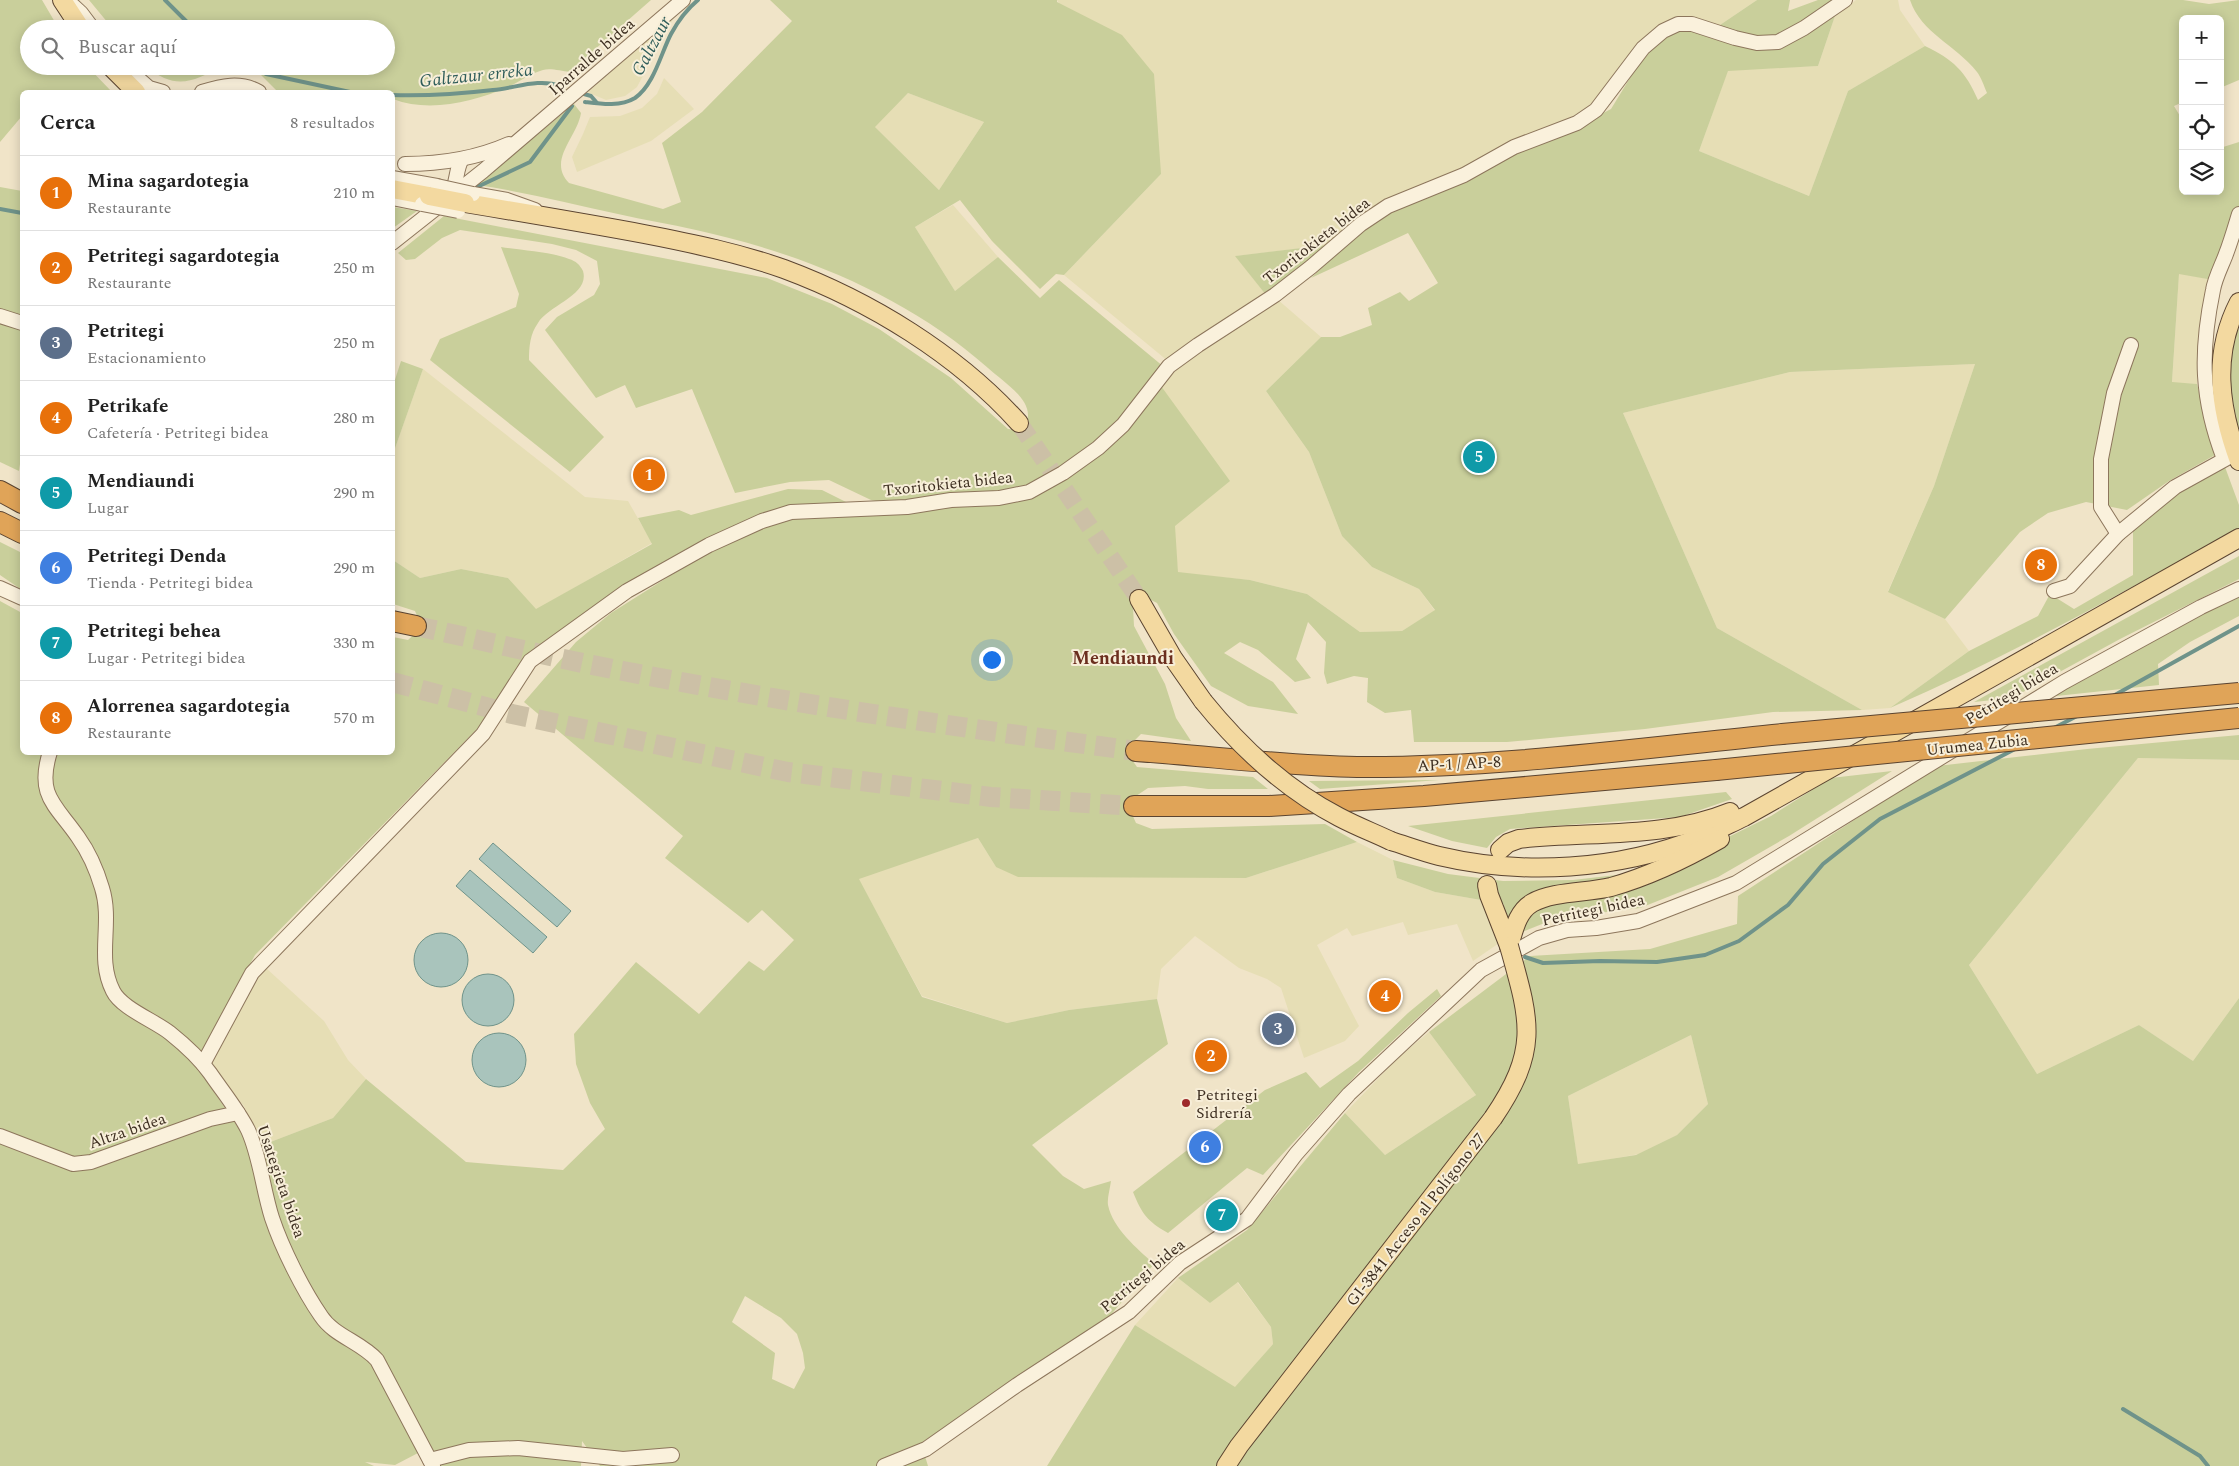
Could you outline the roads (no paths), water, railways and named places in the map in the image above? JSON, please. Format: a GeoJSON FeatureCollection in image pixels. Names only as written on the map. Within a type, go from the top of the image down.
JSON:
{"type":"FeatureCollection","features":[{"type":"Feature","properties":{"kind":"highway"},"geometry":{"type":"LineString","coordinates":[[0,491],[20,502]]}},
{"type":"Feature","properties":{"kind":"highway"},"geometry":{"type":"LineString","coordinates":[[0,522],[20,532]]}},
{"type":"Feature","properties":{"kind":"highway"},"geometry":{"type":"LineString","coordinates":[[395,622],[416,626]]}},
{"type":"Feature","properties":{"kind":"highway","name":"Urumea Zubia"},"geometry":{"type":"LineString","coordinates":[[1782,734],[2239,693]]}},
{"type":"Feature","properties":{"kind":"highway","name":"Urumea Zubia"},"geometry":{"type":"LineString","coordinates":[[1716,770],[2239,718]]}},
{"type":"Feature","properties":{"kind":"highway","name":"AP-1 / AP-8"},"geometry":{"type":"LineString","coordinates":[[1136,750],[1273,764],[1358,766],[1447,765],[1547,758],[1782,734]]}},
{"type":"Feature","properties":{"kind":"highway","name":"AP-1 / AP-8"},"geometry":{"type":"LineString","coordinates":[[1134,806],[1269,806],[1408,797],[1716,770]]}},
{"type":"Feature","properties":{"kind":"main road"},"geometry":{"type":"LineString","coordinates":[[62,0],[75,20]]}},
{"type":"Feature","properties":{"kind":"main road"},"geometry":{"type":"LineString","coordinates":[[118,75],[134,90]]}},
{"type":"Feature","properties":{"kind":"main road"},"geometry":{"type":"LineString","coordinates":[[395,190],[433,197],[467,197],[739,255],[783,269],[822,285],[898,325],[984,387],[1019,423]]}},
{"type":"Feature","properties":{"kind":"main road"},"geometry":{"type":"LineString","coordinates":[[2233,458],[2222,400],[2220,374],[2225,336],[2239,302]]}},
{"type":"Feature","properties":{"kind":"main road"},"geometry":{"type":"LineString","coordinates":[[1139,599],[1173,658],[1203,701],[1230,734],[1260,763],[1302,794],[1338,817],[1391,841],[1439,856],[1488,864],[1567,867],[1650,854],[1699,838],[1744,817],[2236,540]]}},
{"type":"Feature","properties":{"kind":"main road"},"geometry":{"type":"LineString","coordinates":[[1500,850],[1508,843],[1519,839],[1654,830],[1692,825],[1733,811],[1761,797],[1796,787]]}},
{"type":"Feature","properties":{"kind":"main road"},"geometry":{"type":"LineString","coordinates":[[1509,946],[1520,913],[1532,903],[1547,897],[1609,887],[1654,872],[1695,854],[1729,834],[1744,817]]}},
{"type":"Feature","properties":{"kind":"main road","name":"GI-3841 Acceso al Polígono 27"},"geometry":{"type":"LineString","coordinates":[[1226,1466],[1239,1446],[1493,1118],[1517,1078],[1527,1038],[1524,1000],[1509,946],[1489,895],[1487,885]]}},
{"type":"Feature","properties":{"kind":"street"},"geometry":{"type":"LineString","coordinates":[[66,0],[86,20]]}},
{"type":"Feature","properties":{"kind":"street","name":"Iparralde bidea"},"geometry":{"type":"LineString","coordinates":[[520,138],[683,0]]}},
{"type":"Feature","properties":{"kind":"street","name":"Txoritokieta bidea"},"geometry":{"type":"LineString","coordinates":[[203,1064],[252,973],[483,734],[530,661],[627,591],[709,545],[762,521],[791,512],[907,507],[951,500],[999,498],[1029,492],[1063,473],[1098,448],[1123,425],[1170,366],[1198,345],[1280,291],[1361,224],[1388,206],[1464,175],[1514,147],[1577,123],[1596,110],[1643,48],[1663,31],[1678,24],[1692,24],[1757,43],[1778,42],[1804,28],[1845,0]]}},
{"type":"Feature","properties":{"kind":"street"},"geometry":{"type":"LineString","coordinates":[[111,75],[123,90]]}},
{"type":"Feature","properties":{"kind":"street"},"geometry":{"type":"LineString","coordinates":[[134,75],[148,88],[156,90]]}},
{"type":"Feature","properties":{"kind":"street"},"geometry":{"type":"LineString","coordinates":[[208,90],[218,87],[226,89],[246,87],[254,90]]}},
{"type":"Feature","properties":{"kind":"street"},"geometry":{"type":"LineString","coordinates":[[467,197],[504,153],[520,138]]}},
{"type":"Feature","properties":{"kind":"street"},"geometry":{"type":"LineString","coordinates":[[399,162],[463,164],[520,138]]}},
{"type":"Feature","properties":{"kind":"street"},"geometry":{"type":"LineString","coordinates":[[399,162],[441,169],[504,153]]}},
{"type":"Feature","properties":{"kind":"street"},"geometry":{"type":"LineString","coordinates":[[395,240],[433,197],[455,186],[463,164]]}},
{"type":"Feature","properties":{"kind":"street"},"geometry":{"type":"LineString","coordinates":[[463,164],[467,197]]}},
{"type":"Feature","properties":{"kind":"street"},"geometry":{"type":"LineString","coordinates":[[441,169],[448,175],[455,186]]}},
{"type":"Feature","properties":{"kind":"street"},"geometry":{"type":"LineString","coordinates":[[395,179],[433,197]]}},
{"type":"Feature","properties":{"kind":"street"},"geometry":{"type":"LineString","coordinates":[[395,198],[433,197]]}},
{"type":"Feature","properties":{"kind":"street"},"geometry":{"type":"LineString","coordinates":[[467,197],[627,236],[662,238]]}},
{"type":"Feature","properties":{"kind":"street"},"geometry":{"type":"LineString","coordinates":[[2054,591],[2070,586],[2118,534],[2175,487],[2233,458],[2213,430],[2204,383],[2204,353],[2213,288],[2239,214]]}},
{"type":"Feature","properties":{"kind":"street"},"geometry":{"type":"LineString","coordinates":[[0,316],[20,322]]}},
{"type":"Feature","properties":{"kind":"street"},"geometry":{"type":"LineString","coordinates":[[2118,534],[2101,507],[2101,459],[2114,393],[2131,345]]}},
{"type":"Feature","properties":{"kind":"street"},"geometry":{"type":"LineString","coordinates":[[0,588],[20,597]]}},
{"type":"Feature","properties":{"kind":"street","name":"Petritegi bidea"},"geometry":{"type":"LineString","coordinates":[[884,1466],[926,1449],[1017,1385],[1129,1312],[1180,1263],[1248,1218],[1296,1154],[1349,1094],[1481,970],[1540,938],[1567,930],[1596,928],[1638,920],[1736,883],[2064,682],[2201,607],[2239,589]]}},
{"type":"Feature","properties":{"kind":"street","name":"Usategieta bidea"},"geometry":{"type":"LineString","coordinates":[[49,755],[46,781],[48,797],[78,837],[102,887],[106,905],[107,924],[103,952],[105,976],[114,994],[130,1007],[170,1033],[203,1064],[238,1113],[249,1132],[272,1218],[311,1301],[322,1318],[336,1332],[368,1349],[377,1360],[431,1463]]}},
{"type":"Feature","properties":{"kind":"street","name":"Altza bidea"},"geometry":{"type":"LineString","coordinates":[[0,1136],[74,1164],[91,1162],[210,1119],[238,1113]]}},
{"type":"Feature","properties":{"kind":"street"},"geometry":{"type":"LineString","coordinates":[[431,1463],[468,1450],[518,1448],[623,1459],[672,1455]]}},
{"type":"Feature","properties":{"kind":"water"},"geometry":{"type":"Polygon","coordinates":[[[493,843],[571,911],[557,927],[479,859],[493,843]]]}},
{"type":"Feature","properties":{"kind":"water"},"geometry":{"type":"Polygon","coordinates":[[[470,870],[547,937],[533,953],[456,886],[470,870]]]}},
{"type":"Feature","properties":{"kind":"water"},"geometry":{"type":"Polygon","coordinates":[[[436,933],[446,933],[456,937],[464,945],[468,960],[464,975],[456,983],[446,987],[436,987],[426,983],[418,975],[414,965],[414,955],[418,945],[426,937],[436,933]]]}},
{"type":"Feature","properties":{"kind":"water"},"geometry":{"type":"Polygon","coordinates":[[[488,974],[502,978],[510,986],[514,1000],[510,1014],[502,1022],[488,1026],[474,1022],[466,1014],[462,1000],[466,986],[474,978],[488,974]]]}},
{"type":"Feature","properties":{"kind":"water"},"geometry":{"type":"Polygon","coordinates":[[[499,1033],[509,1035],[518,1041],[524,1050],[526,1060],[524,1070],[518,1079],[509,1085],[499,1087],[489,1085],[480,1079],[474,1070],[472,1060],[474,1050],[480,1041],[489,1035],[499,1033]]]}},
{"type":"Feature","properties":{"kind":"waterway","name":"Galtzaur erreka"},"geometry":{"type":"LineString","coordinates":[[165,0],[185,20]]}},
{"type":"Feature","properties":{"kind":"waterway","name":"Galtzaur"},"geometry":{"type":"LineString","coordinates":[[585,102],[623,103],[635,98],[642,92],[652,77],[676,25],[698,0]]}},
{"type":"Feature","properties":{"kind":"waterway","name":"Galtzaur erreka"},"geometry":{"type":"LineString","coordinates":[[271,75],[341,90]]}},
{"type":"Feature","properties":{"kind":"waterway","name":"Galtzaur erreka"},"geometry":{"type":"LineString","coordinates":[[395,95],[468,93],[535,83],[561,86]]}},
{"type":"Feature","properties":{"kind":"waterway","name":"Galtzaur erreka"},"geometry":{"type":"LineString","coordinates":[[584,94],[591,96],[597,103]]}},
{"type":"Feature","properties":{"kind":"waterway"},"geometry":{"type":"LineString","coordinates":[[475,188],[530,162],[572,106]]}},
{"type":"Feature","properties":{"kind":"waterway"},"geometry":{"type":"LineString","coordinates":[[0,209],[20,213]]}},
{"type":"Feature","properties":{"kind":"waterway"},"geometry":{"type":"LineString","coordinates":[[2113,696],[2239,626]]}},
{"type":"Feature","properties":{"kind":"waterway"},"geometry":{"type":"LineString","coordinates":[[2054,728],[2077,716]]}},
{"type":"Feature","properties":{"kind":"waterway"},"geometry":{"type":"LineString","coordinates":[[1525,957],[1543,963],[1657,962],[1705,955],[1739,941],[1788,905],[1823,864],[1880,819],[2017,748]]}},
{"type":"Feature","properties":{"kind":"waterway"},"geometry":{"type":"LineString","coordinates":[[2123,1409],[2200,1456],[2208,1466]]}},
{"type":"Feature","properties":{"kind":"tunnel"},"geometry":{"type":"LineString","coordinates":[[1019,423],[1139,599]]}},
{"type":"Feature","properties":{"kind":"tunnel"},"geometry":{"type":"LineString","coordinates":[[416,626],[597,666],[687,683],[815,705],[1136,751]]}},
{"type":"Feature","properties":{"kind":"tunnel"},"geometry":{"type":"LineString","coordinates":[[395,683],[512,714],[788,772],[991,797],[1134,806]]}},
{"type":"Feature","properties":{"kind":"place","name":"Mendiaundi"},"geometry":{"type":"Point","coordinates":[1479,457]}},
{"type":"Feature","properties":{"kind":"place","name":"Mina sagardotegia"},"geometry":{"type":"Point","coordinates":[649,475]}},
{"type":"Feature","properties":{"kind":"place","name":"Alorrenea sagardotegia"},"geometry":{"type":"Point","coordinates":[2041,565]}},
{"type":"Feature","properties":{"kind":"place","name":"Petrikafe"},"geometry":{"type":"Point","coordinates":[1385,996]}},
{"type":"Feature","properties":{"kind":"place","name":"Petritegi"},"geometry":{"type":"Point","coordinates":[1278,1029]}},
{"type":"Feature","properties":{"kind":"place","name":"Petritegi sagardotegia"},"geometry":{"type":"Point","coordinates":[1211,1056]}},
{"type":"Feature","properties":{"kind":"place","name":"Petritegi Sidrería"},"geometry":{"type":"Point","coordinates":[1186,1103]}},
{"type":"Feature","properties":{"kind":"place","name":"Petritegi Denda"},"geometry":{"type":"Point","coordinates":[1205,1147]}},
{"type":"Feature","properties":{"kind":"place","name":"Petritegi behea"},"geometry":{"type":"Point","coordinates":[1222,1215]}},
{"type":"Feature","properties":{"kind":"district","name":"Mendiaundi"},"geometry":{"type":"Point","coordinates":[1123,658]}}]}
